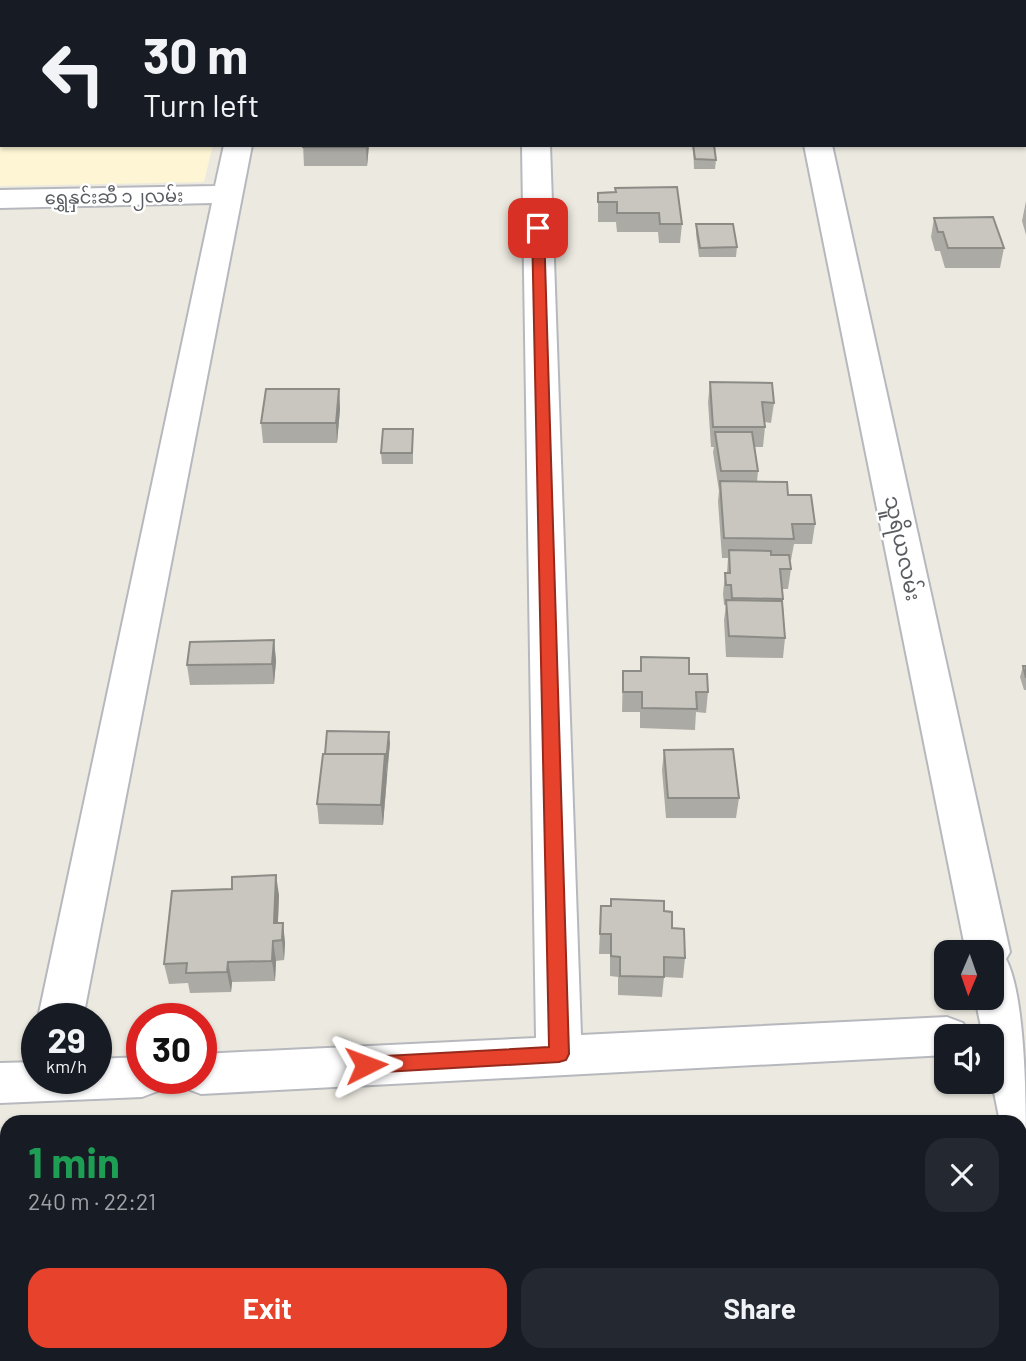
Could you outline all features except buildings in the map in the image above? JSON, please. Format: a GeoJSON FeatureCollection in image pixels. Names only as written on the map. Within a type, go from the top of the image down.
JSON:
{"type":"FeatureCollection","features":[{"type":"Feature","properties":{"kind":"street"},"geometry":{"type":"LineString","coordinates":[[63,1003],[238,147]]}},
{"type":"Feature","properties":{"kind":"street"},"geometry":{"type":"LineString","coordinates":[[536,147],[559,1054]]}},
{"type":"Feature","properties":{"kind":"street","name":"သူရိယလမ်း"},"geometry":{"type":"LineString","coordinates":[[818,147],[985,940]]}},
{"type":"Feature","properties":{"kind":"street","name":"ရွှေနှင်းဆီ ၁၂လမ်း"},"geometry":{"type":"LineString","coordinates":[[0,199],[228,194]]}},
{"type":"Feature","properties":{"kind":"street"},"geometry":{"type":"LineString","coordinates":[[1000,1010],[1022,1115]]}},
{"type":"Feature","properties":{"kind":"street"},"geometry":{"type":"LineString","coordinates":[[217,1072],[934,1037]]}},
{"type":"Feature","properties":{"kind":"street"},"geometry":{"type":"LineString","coordinates":[[0,1083],[21,1082]]}},
{"type":"Feature","properties":{"kind":"shaded area"},"geometry":{"type":"Polygon","coordinates":[[[0,147],[213,147],[204,182],[0,186],[0,147]]]}},
{"type":"Feature","properties":{"kind":"route"},"geometry":{"type":"LineString","coordinates":[[366,1065],[559,1054],[538,228]]}}]}
